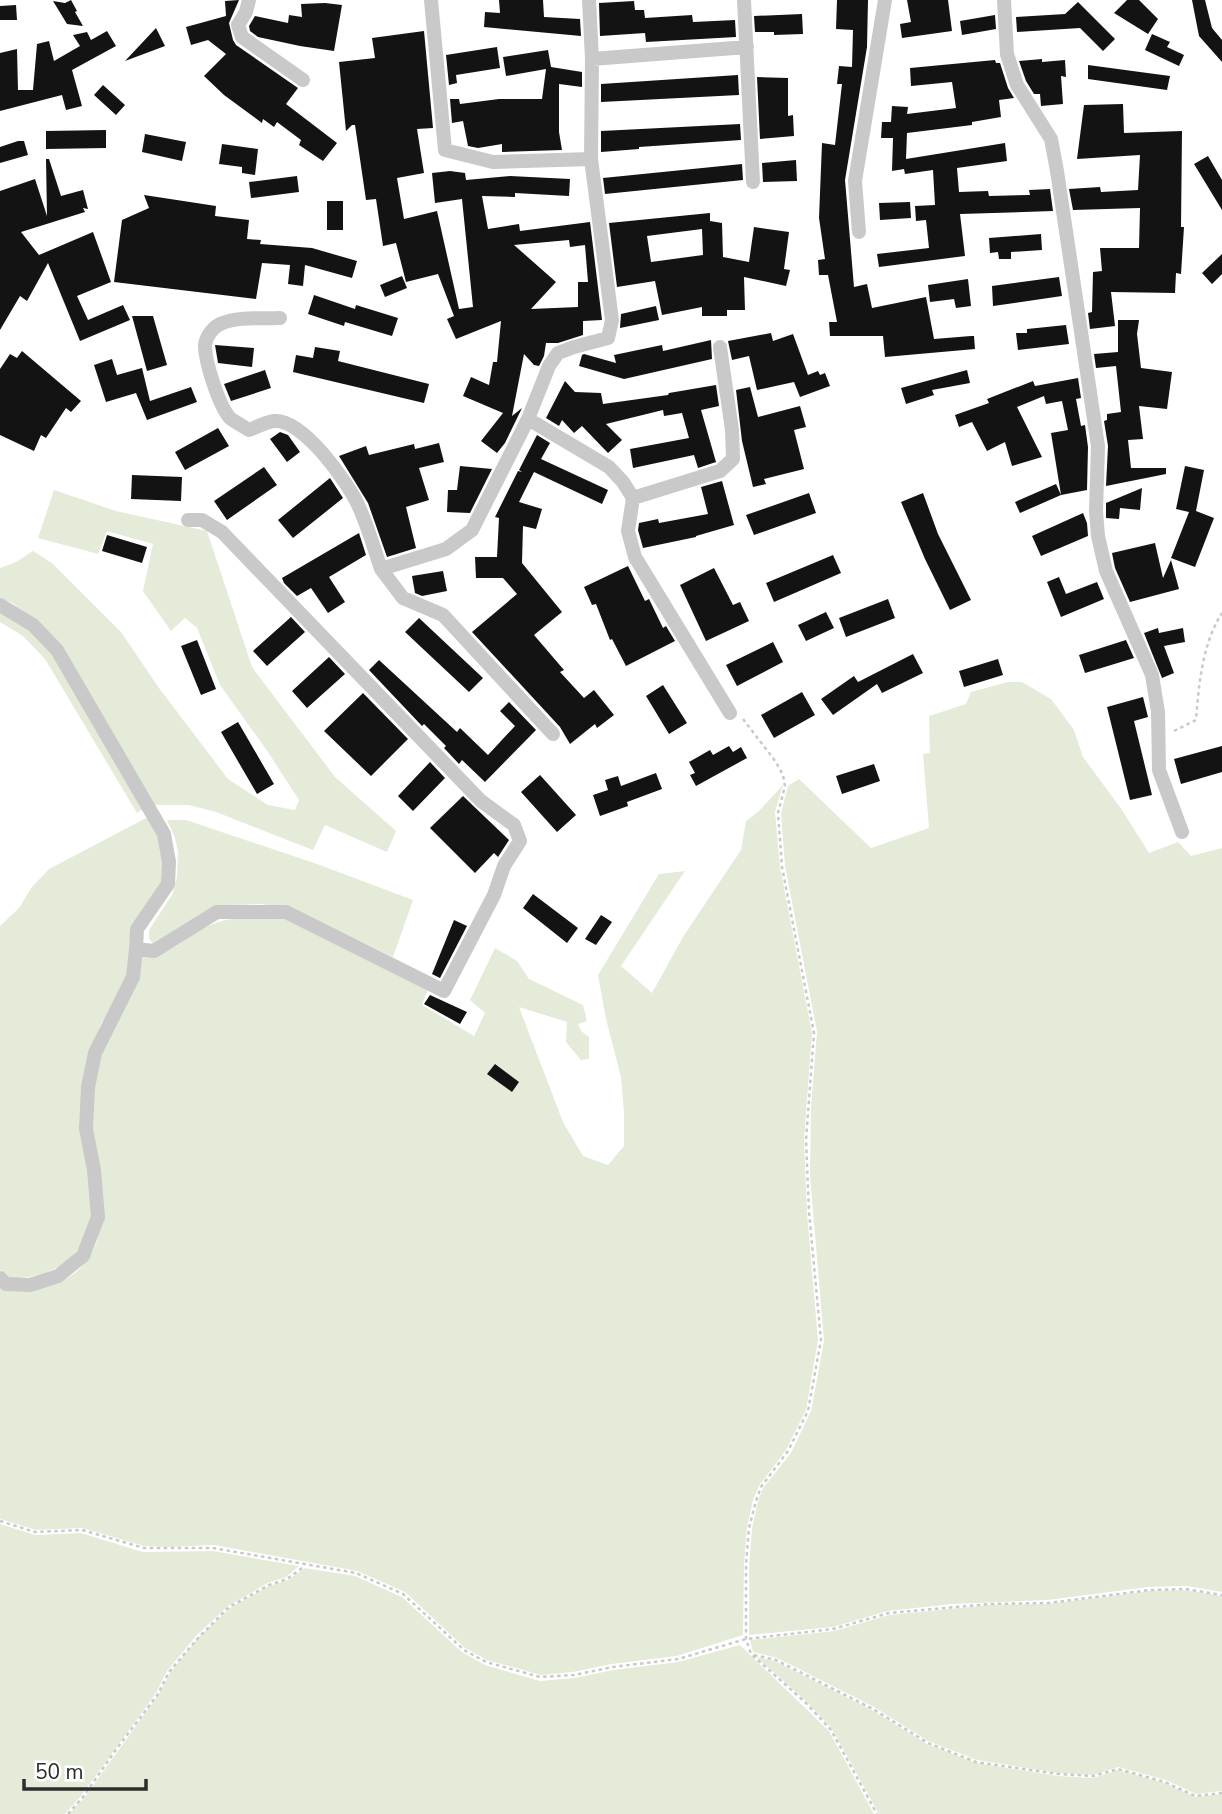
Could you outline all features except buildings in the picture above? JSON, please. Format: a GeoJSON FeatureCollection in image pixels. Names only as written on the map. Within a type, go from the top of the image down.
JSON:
{"type":"FeatureCollection","features":[{"type":"Feature","properties":{"kind":"street"},"geometry":{"type":"LineString","coordinates":[[249,0],[238,25],[242,37],[303,80]]}},
{"type":"Feature","properties":{"kind":"street"},"geometry":{"type":"LineString","coordinates":[[430,0],[445,150],[493,162],[591,159]]}},
{"type":"Feature","properties":{"kind":"street"},"geometry":{"type":"LineString","coordinates":[[381,569],[446,549],[472,530],[528,419],[549,366],[558,353],[608,338],[612,320],[591,159],[592,59],[589,0]]}},
{"type":"Feature","properties":{"kind":"street"},"geometry":{"type":"LineString","coordinates":[[744,0],[753,182]]}},
{"type":"Feature","properties":{"kind":"street"},"geometry":{"type":"LineString","coordinates":[[859,232],[856,181],[885,0]]}},
{"type":"Feature","properties":{"kind":"street"},"geometry":{"type":"LineString","coordinates":[[1004,0],[1007,54],[1017,85],[1051,139],[1098,446],[1098,536],[1106,570],[1152,676],[1158,712],[1159,770],[1182,832]]}},
{"type":"Feature","properties":{"kind":"street"},"geometry":{"type":"LineString","coordinates":[[592,59],[747,47]]}},
{"type":"Feature","properties":{"kind":"street"},"geometry":{"type":"LineString","coordinates":[[280,318],[219,324],[207,335],[207,362],[230,417],[249,430],[276,420],[290,425],[307,437],[330,460],[359,505],[381,569],[403,598],[443,615],[553,734]]}},
{"type":"Feature","properties":{"kind":"street"},"geometry":{"type":"LineString","coordinates":[[633,498],[720,471],[733,459],[732,430],[720,347]]}},
{"type":"Feature","properties":{"kind":"street"},"geometry":{"type":"LineString","coordinates":[[528,419],[609,467],[623,482],[633,498],[628,531],[635,557],[730,713]]}},
{"type":"Feature","properties":{"kind":"street"},"geometry":{"type":"LineString","coordinates":[[136,949],[154,951],[217,912],[286,912],[444,991],[494,895],[504,866],[520,841],[514,825],[481,801],[222,532],[202,520],[188,520]]}},
{"type":"Feature","properties":{"kind":"street"},"geometry":{"type":"LineString","coordinates":[[0,605],[33,625],[57,650],[164,834],[169,862],[168,884],[137,929],[133,977],[95,1053],[88,1087],[86,1129],[98,1217],[83,1256],[58,1276],[30,1285],[6,1284],[0,1278]]}},
{"type":"Feature","properties":{"kind":"path"},"geometry":{"type":"LineString","coordinates":[[1158,738],[1196,720],[1204,656],[1212,630],[1222,613]]}},
{"type":"Feature","properties":{"kind":"path"},"geometry":{"type":"LineString","coordinates":[[730,713],[742,717],[776,762],[785,786],[778,813],[782,867],[814,1033],[806,1140],[809,1212],[821,1340],[808,1410],[788,1451],[761,1487],[749,1528],[746,1639],[751,1654],[806,1703],[831,1730],[877,1814]]}},
{"type":"Feature","properties":{"kind":"path"},"geometry":{"type":"LineString","coordinates":[[0,1521],[36,1532],[82,1530],[144,1548],[213,1548],[356,1573],[403,1594],[464,1650],[486,1662],[540,1677],[574,1675],[678,1659],[746,1639],[833,1629],[889,1613],[953,1606],[1048,1603],[1162,1589],[1186,1589],[1222,1595]]}},
{"type":"Feature","properties":{"kind":"path"},"geometry":{"type":"LineString","coordinates":[[68,1814],[158,1694],[169,1672],[199,1637],[229,1608],[268,1585],[287,1579],[306,1565]]}},
{"type":"Feature","properties":{"kind":"path"},"geometry":{"type":"LineString","coordinates":[[751,1654],[776,1660],[873,1709],[928,1743],[976,1762],[1058,1774],[1093,1776],[1118,1769],[1165,1782],[1195,1796],[1222,1793]]}},
{"type":"Feature","properties":{"kind":"green space"},"geometry":{"type":"Polygon","coordinates":[[[54,490],[116,511],[207,531],[252,667],[335,777],[396,831],[387,852],[325,825],[313,850],[216,812],[189,805],[151,805],[39,622],[0,598],[0,568],[33,551],[52,563],[121,632],[159,688],[228,779],[268,805],[295,810],[299,800],[220,685],[197,628],[185,618],[171,631],[143,591],[153,544],[107,531],[98,554],[38,538],[54,490]]]}},
{"type":"Feature","properties":{"kind":"green space"},"geometry":{"type":"Polygon","coordinates":[[[0,610],[32,629],[56,659],[143,809],[137,813],[45,659],[23,636],[0,622],[0,610]]]}},
{"type":"Feature","properties":{"kind":"green space"},"geometry":{"type":"Polygon","coordinates":[[[1008,682],[1022,682],[1051,699],[1074,730],[1083,757],[1122,810],[1149,853],[1178,842],[1191,856],[1222,848],[1222,1592],[1186,1586],[1149,1587],[1048,1600],[953,1604],[888,1611],[833,1627],[749,1635],[749,1565],[752,1528],[758,1501],[763,1488],[791,1453],[811,1411],[824,1341],[810,1175],[811,1106],[817,1032],[785,866],[781,813],[788,786],[799,779],[871,848],[929,828],[923,754],[930,753],[929,716],[966,704],[971,692],[1008,682]]]}},
{"type":"Feature","properties":{"kind":"green space"},"geometry":{"type":"Polygon","coordinates":[[[783,785],[775,812],[780,867],[812,1033],[804,1140],[807,1213],[818,1340],[806,1410],[786,1450],[759,1486],[753,1500],[747,1528],[744,1565],[743,1635],[677,1656],[541,1675],[487,1660],[465,1648],[405,1592],[357,1571],[214,1545],[144,1546],[82,1528],[36,1530],[0,1519],[0,1285],[17,1290],[29,1289],[66,1279],[90,1256],[100,1223],[90,1136],[90,1111],[98,1054],[111,1019],[102,1021],[89,1061],[81,1104],[82,1139],[90,1178],[92,1207],[84,1241],[64,1264],[49,1271],[10,1279],[0,1270],[0,926],[19,908],[32,887],[49,869],[150,816],[161,841],[164,879],[131,925],[129,947],[141,956],[162,952],[206,927],[227,920],[261,917],[294,920],[428,989],[422,1005],[474,1036],[485,1013],[470,1000],[495,948],[517,961],[529,979],[583,1005],[587,1021],[578,1024],[581,1031],[589,1037],[589,1059],[581,1060],[566,1042],[567,1022],[519,1007],[563,1122],[583,1156],[608,1165],[624,1146],[624,1112],[621,1077],[598,975],[659,874],[685,871],[621,966],[652,993],[683,937],[741,850],[746,821],[783,785]]]}},
{"type":"Feature","properties":{"kind":"green space"},"geometry":{"type":"Polygon","coordinates":[[[167,820],[186,820],[413,900],[393,957],[291,908],[260,904],[235,905],[155,945],[149,939],[149,930],[172,895],[177,877],[178,852],[167,820]]]}},
{"type":"Feature","properties":{"kind":"green space"},"geometry":{"type":"Polygon","coordinates":[[[0,1524],[35,1535],[81,1533],[143,1552],[213,1551],[299,1566],[286,1577],[268,1583],[228,1606],[197,1635],[167,1671],[156,1693],[65,1814],[0,1814],[0,1524]]]}},
{"type":"Feature","properties":{"kind":"green space"},"geometry":{"type":"Polygon","coordinates":[[[305,1568],[355,1576],[402,1597],[462,1652],[485,1665],[540,1681],[678,1662],[740,1645],[829,1731],[874,1814],[69,1814],[84,1798],[159,1694],[170,1673],[199,1637],[230,1608],[269,1586],[288,1580],[305,1568]]]}},
{"type":"Feature","properties":{"kind":"green space"},"geometry":{"type":"Polygon","coordinates":[[[1186,1590],[1222,1596],[1222,1791],[1196,1794],[1166,1780],[1118,1767],[1093,1775],[1058,1773],[977,1760],[928,1741],[874,1707],[777,1658],[753,1652],[750,1640],[834,1631],[889,1615],[990,1605],[1048,1604],[1150,1591],[1186,1590]]]}},
{"type":"Feature","properties":{"kind":"green space"},"geometry":{"type":"Polygon","coordinates":[[[756,1657],[775,1661],[872,1710],[927,1744],[976,1763],[1058,1776],[1093,1778],[1118,1770],[1165,1783],[1195,1797],[1222,1794],[1222,1814],[879,1814],[832,1729],[807,1702],[756,1657]]]}}]}
